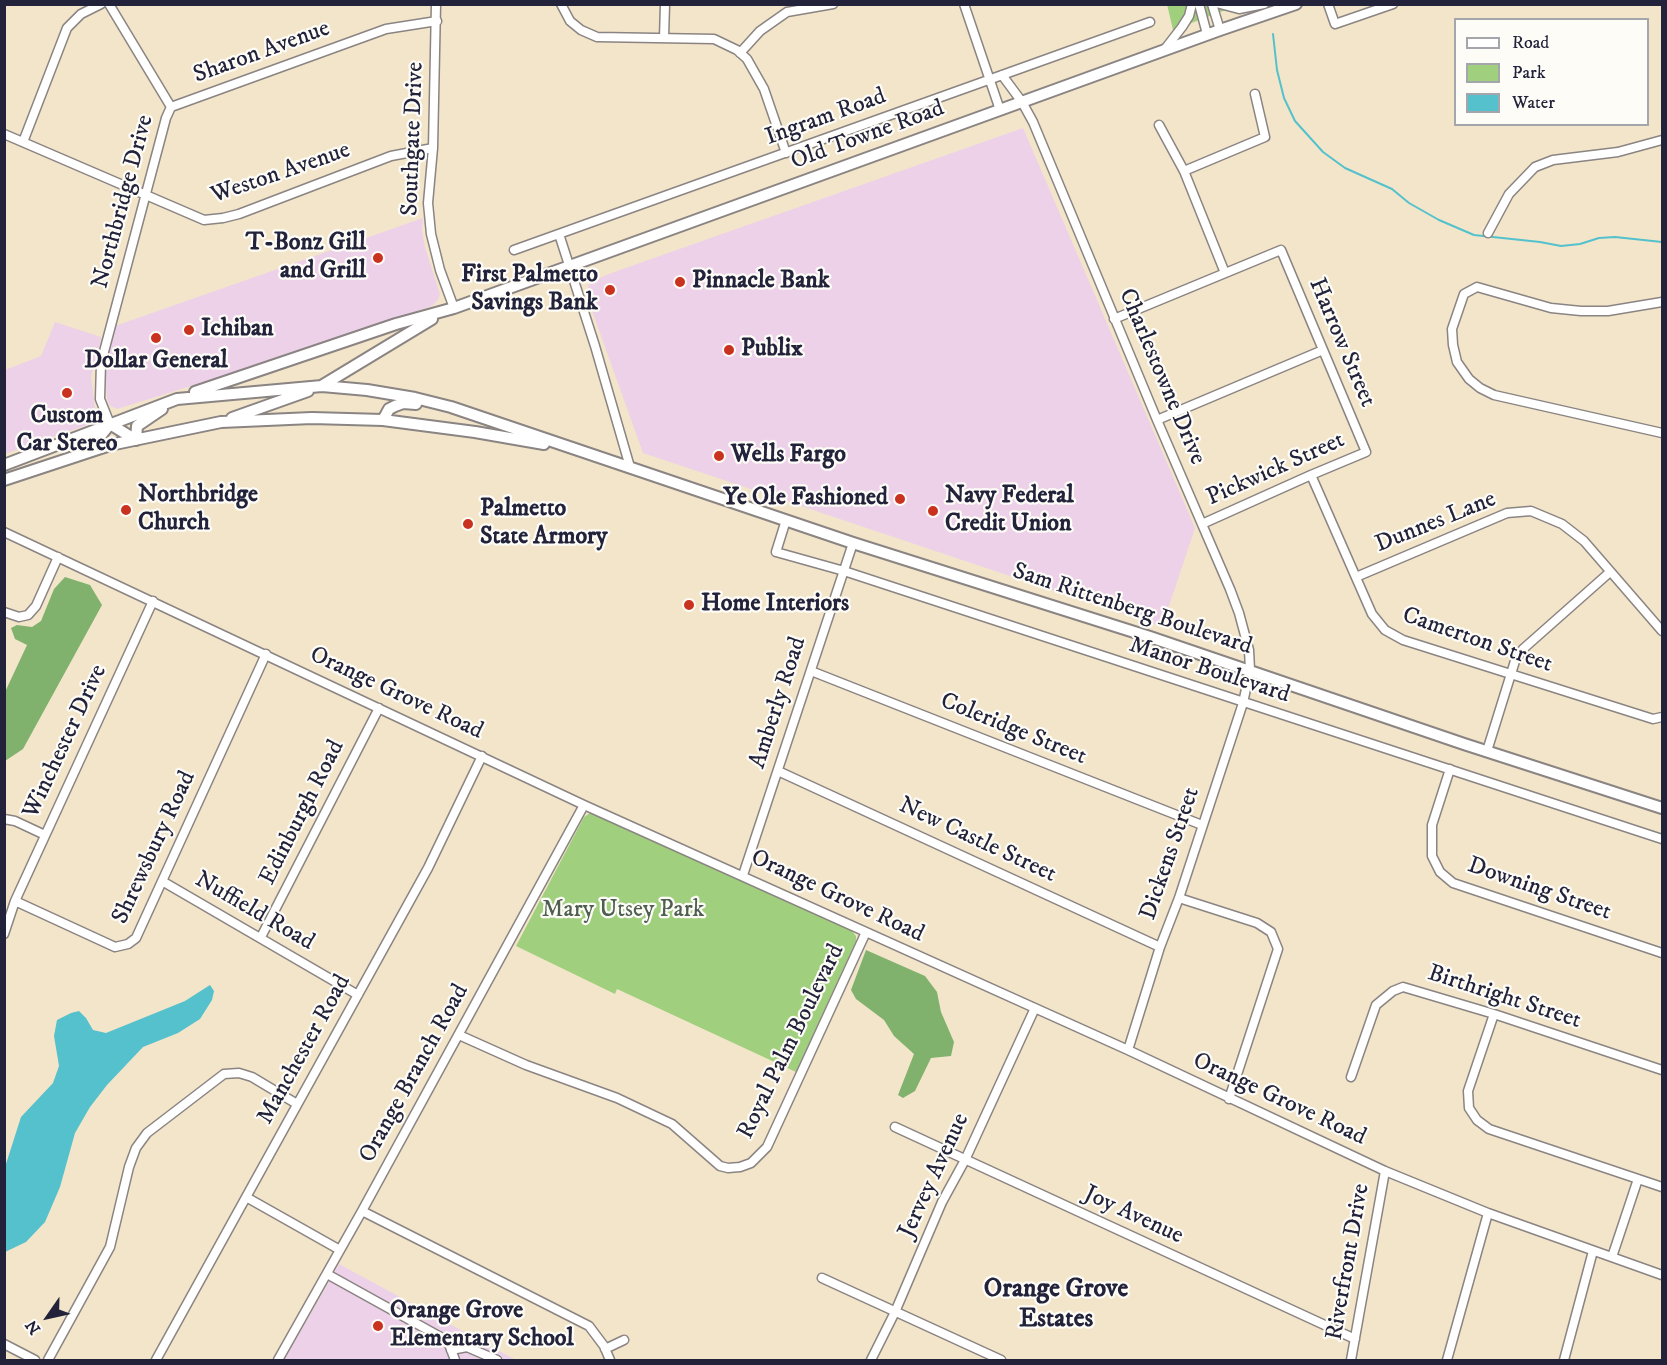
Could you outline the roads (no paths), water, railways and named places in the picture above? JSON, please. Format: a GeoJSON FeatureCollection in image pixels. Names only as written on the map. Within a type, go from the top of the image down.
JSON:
{"type":"FeatureCollection","features":[{"type":"Feature","properties":{"kind":"main road","name":"Old Towne Road"},"geometry":{"type":"LineString","coordinates":[[177,399],[396,324],[454,308],[1207,34],[1296,4]]}},
{"type":"Feature","properties":{"kind":"main road","name":"Old Towne Road"},"geometry":{"type":"LineString","coordinates":[[221,422],[322,386],[426,322],[454,308]]}},
{"type":"Feature","properties":{"kind":"main road","name":"Sam Rittenberg Boulevard"},"geometry":{"type":"LineString","coordinates":[[4,465],[177,399],[322,386],[405,396],[451,407],[853,543],[1250,670],[1662,808]]}},
{"type":"Feature","properties":{"kind":"main road"},"geometry":{"type":"LineString","coordinates":[[69,458],[97,440],[110,424],[136,440],[137,426],[177,399]]}},
{"type":"Feature","properties":{"kind":"main road"},"geometry":{"type":"LineString","coordinates":[[382,420],[389,409],[403,403],[451,407]]}},
{"type":"Feature","properties":{"kind":"main road","name":"Sam Rittenberg Boulevard"},"geometry":{"type":"LineString","coordinates":[[4,480],[69,458],[136,440],[221,422],[312,418],[382,420],[485,433],[589,453]]}},
{"type":"Feature","properties":{"kind":"street"},"geometry":{"type":"LineString","coordinates":[[23,142],[68,28],[81,14],[101,4]]}},
{"type":"Feature","properties":{"kind":"street","name":"Northbridge Drive"},"geometry":{"type":"LineString","coordinates":[[109,4],[171,107],[166,118],[101,363],[100,399],[110,424]]}},
{"type":"Feature","properties":{"kind":"street","name":"Southgate Drive"},"geometry":{"type":"LineString","coordinates":[[436,4],[433,148],[428,203],[431,234],[440,270],[454,308]]}},
{"type":"Feature","properties":{"kind":"street"},"geometry":{"type":"LineString","coordinates":[[561,4],[570,21],[581,30],[597,37],[714,39],[740,53],[755,70],[764,89],[786,153]]}},
{"type":"Feature","properties":{"kind":"street"},"geometry":{"type":"LineString","coordinates":[[664,38],[665,4]]}},
{"type":"Feature","properties":{"kind":"street"},"geometry":{"type":"LineString","coordinates":[[740,53],[760,31],[787,12],[833,4]]}},
{"type":"Feature","properties":{"kind":"street"},"geometry":{"type":"LineString","coordinates":[[964,4],[1000,110]]}},
{"type":"Feature","properties":{"kind":"street"},"geometry":{"type":"LineString","coordinates":[[1163,51],[1189,16],[1192,4]]}},
{"type":"Feature","properties":{"kind":"street"},"geometry":{"type":"LineString","coordinates":[[1198,4],[1207,34]]}},
{"type":"Feature","properties":{"kind":"street"},"geometry":{"type":"LineString","coordinates":[[1212,4],[1220,30]]}},
{"type":"Feature","properties":{"kind":"street"},"geometry":{"type":"LineString","coordinates":[[1220,4],[1239,9],[1264,4]]}},
{"type":"Feature","properties":{"kind":"street"},"geometry":{"type":"LineString","coordinates":[[1328,4],[1335,24],[1393,4]]}},
{"type":"Feature","properties":{"kind":"street","name":"Sharon Avenue"},"geometry":{"type":"LineString","coordinates":[[171,107],[386,28],[437,21]]}},
{"type":"Feature","properties":{"kind":"street","name":"Ingram Road"},"geometry":{"type":"LineString","coordinates":[[514,250],[1150,22]]}},
{"type":"Feature","properties":{"kind":"street","name":"Charlestowne Drive"},"geometry":{"type":"LineString","coordinates":[[1002,75],[1022,102],[1033,122],[1202,524],[1239,613],[1249,650],[1250,670]]}},
{"type":"Feature","properties":{"kind":"street"},"geometry":{"type":"LineString","coordinates":[[1184,171],[1265,137],[1256,94]]}},
{"type":"Feature","properties":{"kind":"street"},"geometry":{"type":"LineString","coordinates":[[1114,319],[1225,273],[1184,171],[1159,125]]}},
{"type":"Feature","properties":{"kind":"street","name":"Weston Avenue"},"geometry":{"type":"LineString","coordinates":[[4,134],[204,219],[224,218],[391,156],[433,148]]}},
{"type":"Feature","properties":{"kind":"street"},"geometry":{"type":"LineString","coordinates":[[1488,233],[1509,194],[1517,183],[1535,167],[1553,160],[1618,152],[1662,140]]}},
{"type":"Feature","properties":{"kind":"street"},"geometry":{"type":"LineString","coordinates":[[559,234],[630,468]]}},
{"type":"Feature","properties":{"kind":"street","name":"Harrow Street"},"geometry":{"type":"LineString","coordinates":[[1225,273],[1281,249],[1366,452]]}},
{"type":"Feature","properties":{"kind":"street"},"geometry":{"type":"LineString","coordinates":[[1662,302],[1608,311],[1581,311],[1551,308],[1477,287],[1464,294],[1452,329],[1457,362],[1469,379],[1494,395],[1662,433]]}},
{"type":"Feature","properties":{"kind":"street"},"geometry":{"type":"LineString","coordinates":[[1157,420],[1323,350]]}},
{"type":"Feature","properties":{"kind":"street","name":"Pickwick Street"},"geometry":{"type":"LineString","coordinates":[[1202,524],[1366,452]]}},
{"type":"Feature","properties":{"kind":"street","name":"Camerton Street"},"geometry":{"type":"LineString","coordinates":[[1311,475],[1372,614],[1385,630],[1403,640],[1511,675],[1658,718]]}},
{"type":"Feature","properties":{"kind":"street","name":"Dunnes Lane"},"geometry":{"type":"LineString","coordinates":[[1356,577],[1507,513],[1531,511],[1562,524],[1584,541],[1662,631]]}},
{"type":"Feature","properties":{"kind":"street","name":"Manor Boulevard"},"geometry":{"type":"LineString","coordinates":[[786,520],[776,552],[843,571],[1662,839]]}},
{"type":"Feature","properties":{"kind":"street","name":"Orange Grove Road"},"geometry":{"type":"LineString","coordinates":[[4,532],[584,805],[1128,1050],[1385,1171],[1488,1214],[1662,1275]]}},
{"type":"Feature","properties":{"kind":"street","name":"Amberly Road"},"geometry":{"type":"LineString","coordinates":[[743,875],[853,543]]}},
{"type":"Feature","properties":{"kind":"street"},"geometry":{"type":"LineString","coordinates":[[4,612],[19,617],[28,615],[36,606],[58,557]]}},
{"type":"Feature","properties":{"kind":"street"},"geometry":{"type":"LineString","coordinates":[[1487,751],[1515,661],[1523,649],[1610,572]]}},
{"type":"Feature","properties":{"kind":"street","name":"Winchester Drive"},"geometry":{"type":"LineString","coordinates":[[4,934],[15,900],[153,601]]}},
{"type":"Feature","properties":{"kind":"street","name":"Shrewsbury Road"},"geometry":{"type":"LineString","coordinates":[[15,900],[115,947],[128,944],[136,938],[266,654]]}},
{"type":"Feature","properties":{"kind":"street","name":"Dickens Street"},"geometry":{"type":"LineString","coordinates":[[1128,1050],[1160,947],[1179,898],[1243,703],[1250,670]]}},
{"type":"Feature","properties":{"kind":"street","name":"Coleridge Street"},"geometry":{"type":"LineString","coordinates":[[811,671],[1202,825]]}},
{"type":"Feature","properties":{"kind":"street","name":"Edinburgh Road"},"geometry":{"type":"LineString","coordinates":[[261,937],[379,708]]}},
{"type":"Feature","properties":{"kind":"street","name":"Manchester Road"},"geometry":{"type":"LineString","coordinates":[[156,1360],[428,868],[482,756]]}},
{"type":"Feature","properties":{"kind":"street","name":"Downing Street"},"geometry":{"type":"LineString","coordinates":[[1450,769],[1432,825],[1432,856],[1440,872],[1453,883],[1662,952]]}},
{"type":"Feature","properties":{"kind":"street","name":"New Castle Street"},"geometry":{"type":"LineString","coordinates":[[778,771],[1160,947]]}},
{"type":"Feature","properties":{"kind":"street","name":"Orange Branch Road"},"geometry":{"type":"LineString","coordinates":[[278,1360],[584,805]]}},
{"type":"Feature","properties":{"kind":"street"},"geometry":{"type":"LineString","coordinates":[[4,819],[45,835]]}},
{"type":"Feature","properties":{"kind":"street","name":"Nuffield Road"},"geometry":{"type":"LineString","coordinates":[[162,881],[358,994]]}},
{"type":"Feature","properties":{"kind":"street"},"geometry":{"type":"LineString","coordinates":[[1179,898],[1257,922],[1271,932],[1278,949],[1229,1099]]}},
{"type":"Feature","properties":{"kind":"street","name":"Royal Palm Boulevard"},"geometry":{"type":"LineString","coordinates":[[459,1035],[526,1065],[617,1098],[672,1124],[720,1166],[740,1167],[751,1163],[767,1147],[866,932]]}},
{"type":"Feature","properties":{"kind":"street","name":"Birthright Street"},"geometry":{"type":"LineString","coordinates":[[1351,1077],[1376,1005],[1393,991],[1403,987],[1494,1014],[1662,1070]]}},
{"type":"Feature","properties":{"kind":"street","name":"Jervey Avenue"},"geometry":{"type":"LineString","coordinates":[[871,1360],[895,1312],[942,1202],[1035,1008]]}},
{"type":"Feature","properties":{"kind":"street"},"geometry":{"type":"LineString","coordinates":[[1494,1014],[1468,1091],[1469,1108],[1477,1120],[1489,1129],[1662,1187]]}},
{"type":"Feature","properties":{"kind":"street"},"geometry":{"type":"LineString","coordinates":[[48,1360],[110,1247],[129,1167],[136,1148],[147,1133],[224,1074],[238,1073],[252,1077],[297,1104]]}},
{"type":"Feature","properties":{"kind":"street","name":"Joy Avenue"},"geometry":{"type":"LineString","coordinates":[[895,1126],[1355,1340]]}},
{"type":"Feature","properties":{"kind":"street","name":"Riverfront Drive"},"geometry":{"type":"LineString","coordinates":[[1351,1360],[1385,1171]]}},
{"type":"Feature","properties":{"kind":"street"},"geometry":{"type":"LineString","coordinates":[[1612,1257],[1638,1179]]}},
{"type":"Feature","properties":{"kind":"street"},"geometry":{"type":"LineString","coordinates":[[246,1197],[340,1250]]}},
{"type":"Feature","properties":{"kind":"street"},"geometry":{"type":"LineString","coordinates":[[362,1211],[589,1326],[598,1336],[610,1360]]}},
{"type":"Feature","properties":{"kind":"street"},"geometry":{"type":"LineString","coordinates":[[1447,1360],[1488,1214]]}},
{"type":"Feature","properties":{"kind":"street"},"geometry":{"type":"LineString","coordinates":[[1564,1360],[1593,1251]]}},
{"type":"Feature","properties":{"kind":"street"},"geometry":{"type":"LineString","coordinates":[[327,1274],[446,1340],[455,1360]]}},
{"type":"Feature","properties":{"kind":"street"},"geometry":{"type":"LineString","coordinates":[[822,1278],[1001,1360]]}},
{"type":"Feature","properties":{"kind":"street"},"geometry":{"type":"LineString","coordinates":[[605,1348],[624,1340]]}},
{"type":"Feature","properties":{"kind":"street"},"geometry":{"type":"LineString","coordinates":[[4,1344],[35,1360]]}},
{"type":"Feature","properties":{"kind":"street"},"geometry":{"type":"LineString","coordinates":[[451,1350],[467,1347],[497,1360]]}},
{"type":"Feature","properties":{"kind":"water"},"geometry":{"type":"Polygon","coordinates":[[[210,985],[214,991],[212,1000],[200,1019],[178,1033],[143,1047],[107,1085],[90,1107],[75,1133],[60,1187],[45,1222],[26,1242],[5,1252],[5,1167],[21,1117],[53,1083],[59,1066],[54,1036],[57,1020],[79,1011],[93,1030],[106,1033],[185,1001],[210,985]]]}},
{"type":"Feature","properties":{"kind":"waterway"},"geometry":{"type":"LineString","coordinates":[[1273,34],[1277,70],[1284,98],[1295,121],[1323,152],[1345,168],[1392,189],[1409,203],[1439,220],[1474,235],[1561,246],[1615,237],[1662,242]]}},
{"type":"Feature","properties":{"kind":"place","name":"T-Bonz Gill and Grill"},"geometry":{"type":"Point","coordinates":[378,258]}},
{"type":"Feature","properties":{"kind":"place","name":"Pinnacle Bank"},"geometry":{"type":"Point","coordinates":[680,282]}},
{"type":"Feature","properties":{"kind":"place","name":"First Palmetto Savings Bank"},"geometry":{"type":"Point","coordinates":[610,290]}},
{"type":"Feature","properties":{"kind":"place","name":"Ichiban"},"geometry":{"type":"Point","coordinates":[189,330]}},
{"type":"Feature","properties":{"kind":"place","name":"Dollar General"},"geometry":{"type":"Point","coordinates":[156,338]}},
{"type":"Feature","properties":{"kind":"place","name":"Publix"},"geometry":{"type":"Point","coordinates":[729,350]}},
{"type":"Feature","properties":{"kind":"place","name":"Custom Car Stereo"},"geometry":{"type":"Point","coordinates":[67,393]}},
{"type":"Feature","properties":{"kind":"place","name":"Wells Fargo"},"geometry":{"type":"Point","coordinates":[719,456]}},
{"type":"Feature","properties":{"kind":"place","name":"Ye Ole Fashioned"},"geometry":{"type":"Point","coordinates":[900,499]}},
{"type":"Feature","properties":{"kind":"place","name":"Northbridge Church"},"geometry":{"type":"Point","coordinates":[126,510]}},
{"type":"Feature","properties":{"kind":"place","name":"Navy Federal Credit Union"},"geometry":{"type":"Point","coordinates":[933,511]}},
{"type":"Feature","properties":{"kind":"place","name":"Palmetto State Armory"},"geometry":{"type":"Point","coordinates":[468,524]}},
{"type":"Feature","properties":{"kind":"place","name":"Home Interiors"},"geometry":{"type":"Point","coordinates":[689,605]}},
{"type":"Feature","properties":{"kind":"place","name":"Orange Grove Elementary School"},"geometry":{"type":"Point","coordinates":[378,1326]}},
{"type":"Feature","properties":{"kind":"district","name":"Orange Grove Estates"},"geometry":{"type":"Point","coordinates":[1056,1306]}},
{"type":"Feature","properties":{"kind":"park label","name":"Mary Utsey Park"},"geometry":{"type":"Point","coordinates":[623,911]}}]}
